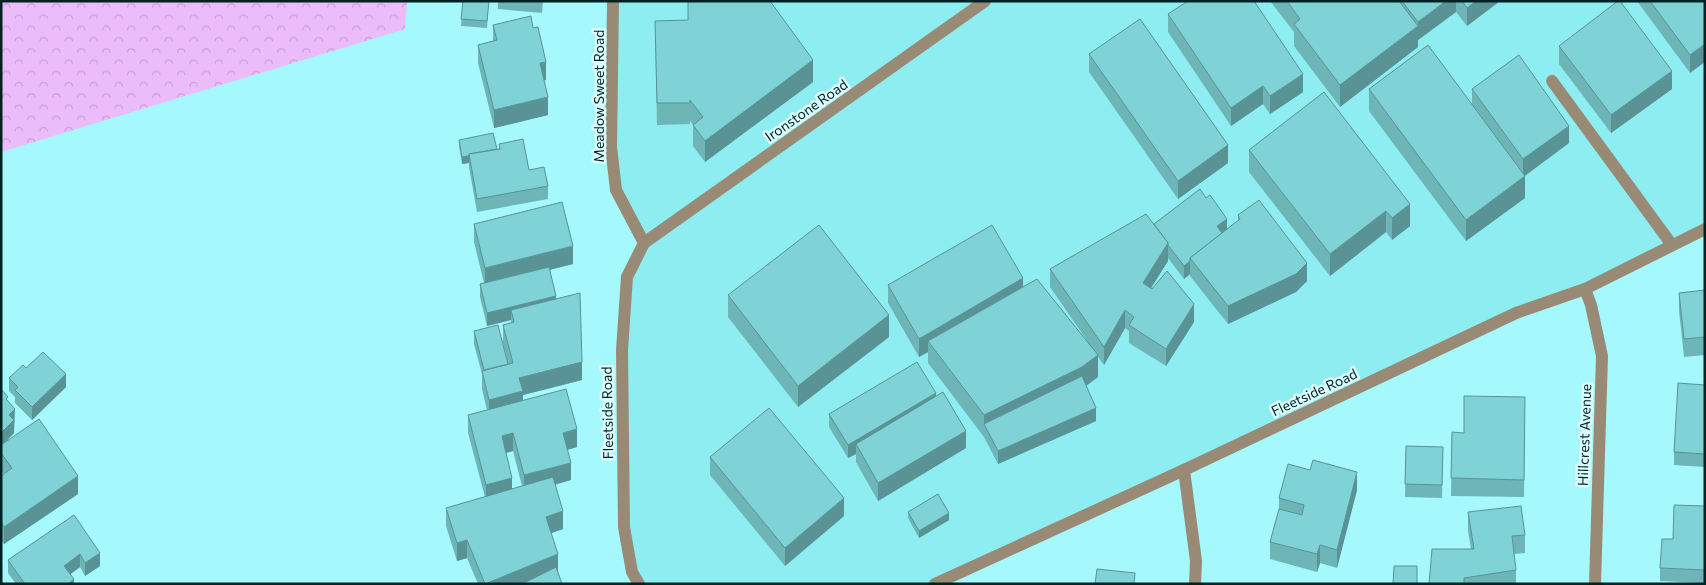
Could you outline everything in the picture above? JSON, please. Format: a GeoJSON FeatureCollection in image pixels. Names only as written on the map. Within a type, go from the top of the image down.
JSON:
{"type":"FeatureCollection","features":[{"type":"Feature","properties":{"kind":"street","name":"Meadow Sweet Road"},"geometry":{"type":"LineString","coordinates":[[613,1],[611,147],[616,190],[644,243]]}},
{"type":"Feature","properties":{"kind":"street","name":"Ironstone Road"},"geometry":{"type":"LineString","coordinates":[[644,243],[984,1]]}},
{"type":"Feature","properties":{"kind":"street"},"geometry":{"type":"LineString","coordinates":[[1552,80],[1672,245]]}},
{"type":"Feature","properties":{"kind":"street","name":"Fleetside Road"},"geometry":{"type":"LineString","coordinates":[[935,584],[1184,470],[1516,313],[1585,289],[1705,229]]}},
{"type":"Feature","properties":{"kind":"street","name":"Fleetside Road"},"geometry":{"type":"LineString","coordinates":[[639,584],[632,572],[624,527],[622,350],[627,276],[644,243]]}},
{"type":"Feature","properties":{"kind":"street","name":"Hillcrest Avenue"},"geometry":{"type":"LineString","coordinates":[[1585,289],[1591,305],[1602,356],[1595,584]]}},
{"type":"Feature","properties":{"kind":"street"},"geometry":{"type":"LineString","coordinates":[[1184,470],[1196,561],[1196,584]]}},
{"type":"Feature","properties":{"kind":"shaded area"},"geometry":{"type":"Polygon","coordinates":[[[611,1],[1705,1],[1705,231],[939,584],[638,584],[622,527],[626,277],[644,243],[615,189],[611,1]]]}},
{"type":"Feature","properties":{"kind":"green space"},"geometry":{"type":"Polygon","coordinates":[[[1,1],[407,1],[405,29],[1,152],[1,1]]]}},
{"type":"Feature","properties":{"kind":"building"},"geometry":{"type":"Polygon","coordinates":[[[463,1],[489,1],[487,21],[461,19],[463,1]]]}},
{"type":"Feature","properties":{"kind":"building"},"geometry":{"type":"Polygon","coordinates":[[[688,1],[770,1],[813,60],[705,141],[693,125],[703,117],[690,100],[690,103],[657,103],[655,21],[688,20],[688,1]]]}},
{"type":"Feature","properties":{"kind":"building"},"geometry":{"type":"Polygon","coordinates":[[[1188,1],[1254,1],[1303,74],[1270,96],[1263,86],[1231,108],[1168,14],[1188,1]]]}},
{"type":"Feature","properties":{"kind":"building"},"geometry":{"type":"Polygon","coordinates":[[[1287,1],[1399,1],[1418,26],[1340,85],[1294,24],[1300,19],[1287,1]]]}},
{"type":"Feature","properties":{"kind":"building"},"geometry":{"type":"Polygon","coordinates":[[[1402,1],[1446,1],[1418,22],[1402,1]]]}},
{"type":"Feature","properties":{"kind":"building"},"geometry":{"type":"Polygon","coordinates":[[[1462,1],[1476,1],[1467,8],[1462,1]]]}},
{"type":"Feature","properties":{"kind":"building"},"geometry":{"type":"Polygon","coordinates":[[[1620,1],[1672,71],[1611,115],[1559,46],[1620,1]]]}},
{"type":"Feature","properties":{"kind":"building"},"geometry":{"type":"Polygon","coordinates":[[[1650,1],[1705,1],[1705,44],[1690,55],[1650,1]]]}},
{"type":"Feature","properties":{"kind":"building"},"geometry":{"type":"Polygon","coordinates":[[[531,16],[533,28],[538,27],[546,62],[540,63],[548,97],[494,110],[478,45],[497,40],[493,25],[531,16]]]}},
{"type":"Feature","properties":{"kind":"building"},"geometry":{"type":"Polygon","coordinates":[[[1140,19],[1228,145],[1178,181],[1089,54],[1140,19]]]}},
{"type":"Feature","properties":{"kind":"building"},"geometry":{"type":"Polygon","coordinates":[[[1428,45],[1525,176],[1466,220],[1369,89],[1428,45]]]}},
{"type":"Feature","properties":{"kind":"building"},"geometry":{"type":"Polygon","coordinates":[[[1519,55],[1569,126],[1523,159],[1472,89],[1519,55]]]}},
{"type":"Feature","properties":{"kind":"building"},"geometry":{"type":"Polygon","coordinates":[[[1324,92],[1410,204],[1392,218],[1386,211],[1330,254],[1249,150],[1324,92]]]}},
{"type":"Feature","properties":{"kind":"building"},"geometry":{"type":"Polygon","coordinates":[[[493,133],[497,149],[462,157],[459,140],[493,133]]]}},
{"type":"Feature","properties":{"kind":"building"},"geometry":{"type":"Polygon","coordinates":[[[523,139],[529,170],[544,167],[548,186],[477,199],[469,154],[500,149],[499,144],[523,139]]]}},
{"type":"Feature","properties":{"kind":"building"},"geometry":{"type":"Polygon","coordinates":[[[1200,189],[1206,198],[1210,195],[1227,219],[1217,226],[1222,233],[1190,258],[1190,261],[1184,266],[1154,224],[1200,189]]]}},
{"type":"Feature","properties":{"kind":"building"},"geometry":{"type":"Polygon","coordinates":[[[1259,200],[1307,263],[1296,274],[1228,306],[1190,258],[1240,219],[1238,215],[1259,200]]]}},
{"type":"Feature","properties":{"kind":"building"},"geometry":{"type":"Polygon","coordinates":[[[562,202],[573,246],[485,268],[474,224],[562,202]]]}},
{"type":"Feature","properties":{"kind":"building"},"geometry":{"type":"Polygon","coordinates":[[[1146,214],[1168,243],[1143,283],[1152,289],[1167,271],[1194,304],[1166,349],[1129,325],[1134,317],[1125,310],[1104,347],[1050,269],[1146,214]]]}},
{"type":"Feature","properties":{"kind":"building"},"geometry":{"type":"Polygon","coordinates":[[[819,225],[889,315],[798,386],[728,295],[819,225]]]}},
{"type":"Feature","properties":{"kind":"building"},"geometry":{"type":"Polygon","coordinates":[[[992,225],[1023,278],[919,339],[888,285],[992,225]]]}},
{"type":"Feature","properties":{"kind":"building"},"geometry":{"type":"Polygon","coordinates":[[[549,267],[556,296],[487,313],[480,284],[549,267]]]}},
{"type":"Feature","properties":{"kind":"building"},"geometry":{"type":"Polygon","coordinates":[[[1037,279],[1098,355],[1082,367],[984,415],[928,341],[1037,279]]]}},
{"type":"Feature","properties":{"kind":"building"},"geometry":{"type":"Polygon","coordinates":[[[1705,290],[1705,337],[1684,339],[1679,293],[1705,290]]]}},
{"type":"Feature","properties":{"kind":"building"},"geometry":{"type":"Polygon","coordinates":[[[580,293],[582,362],[519,378],[523,391],[489,400],[482,371],[513,363],[503,325],[514,322],[511,310],[580,293]]]}},
{"type":"Feature","properties":{"kind":"building"},"geometry":{"type":"Polygon","coordinates":[[[498,325],[508,364],[484,370],[474,331],[498,325]]]}},
{"type":"Feature","properties":{"kind":"building"},"geometry":{"type":"Polygon","coordinates":[[[43,352],[66,374],[32,407],[15,390],[18,387],[9,378],[23,365],[26,368],[43,352]]]}},
{"type":"Feature","properties":{"kind":"building"},"geometry":{"type":"Polygon","coordinates":[[[917,362],[936,393],[848,445],[829,414],[917,362]]]}},
{"type":"Feature","properties":{"kind":"building"},"geometry":{"type":"Polygon","coordinates":[[[1082,376],[1096,408],[998,451],[984,424],[1082,376]]]}},
{"type":"Feature","properties":{"kind":"building"},"geometry":{"type":"Polygon","coordinates":[[[1678,383],[1705,385],[1705,454],[1674,452],[1678,383]]]}},
{"type":"Feature","properties":{"kind":"building"},"geometry":{"type":"Polygon","coordinates":[[[1,389],[8,397],[6,399],[15,409],[9,415],[14,420],[1,433],[1,389]]]}},
{"type":"Feature","properties":{"kind":"building"},"geometry":{"type":"Polygon","coordinates":[[[566,389],[577,429],[563,433],[571,463],[524,475],[513,433],[502,436],[512,478],[486,485],[468,415],[566,389]]]}},
{"type":"Feature","properties":{"kind":"building"},"geometry":{"type":"Polygon","coordinates":[[[943,392],[966,431],[878,483],[856,444],[943,392]]]}},
{"type":"Feature","properties":{"kind":"building"},"geometry":{"type":"Polygon","coordinates":[[[1464,396],[1525,397],[1524,480],[1451,478],[1452,432],[1464,433],[1464,396]]]}},
{"type":"Feature","properties":{"kind":"building"},"geometry":{"type":"Polygon","coordinates":[[[769,408],[844,498],[785,548],[710,457],[769,408]]]}},
{"type":"Feature","properties":{"kind":"building"},"geometry":{"type":"Polygon","coordinates":[[[39,419],[78,476],[4,527],[1,522],[1,476],[12,468],[1,453],[1,445],[39,419]]]}},
{"type":"Feature","properties":{"kind":"building"},"geometry":{"type":"Polygon","coordinates":[[[1406,446],[1443,447],[1442,485],[1405,484],[1406,446]]]}},
{"type":"Feature","properties":{"kind":"building"},"geometry":{"type":"Polygon","coordinates":[[[1313,460],[1357,472],[1337,550],[1320,545],[1317,554],[1270,542],[1279,509],[1302,515],[1304,505],[1279,498],[1288,464],[1310,470],[1313,460]]]}},
{"type":"Feature","properties":{"kind":"building"},"geometry":{"type":"Polygon","coordinates":[[[553,477],[563,511],[546,517],[558,554],[485,584],[467,540],[457,543],[446,508],[553,477]]]}},
{"type":"Feature","properties":{"kind":"building"},"geometry":{"type":"Polygon","coordinates":[[[938,494],[949,513],[919,531],[908,512],[938,494]]]}},
{"type":"Feature","properties":{"kind":"building"},"geometry":{"type":"Polygon","coordinates":[[[1674,505],[1705,506],[1705,570],[1660,568],[1662,539],[1673,539],[1674,505]]]}},
{"type":"Feature","properties":{"kind":"building"},"geometry":{"type":"Polygon","coordinates":[[[1521,506],[1525,535],[1512,536],[1516,570],[1464,578],[1464,584],[1429,584],[1432,549],[1474,549],[1468,512],[1521,506]]]}},
{"type":"Feature","properties":{"kind":"building"},"geometry":{"type":"Polygon","coordinates":[[[74,515],[100,553],[85,563],[80,554],[64,566],[74,579],[68,584],[25,584],[8,560],[74,515]]]}},
{"type":"Feature","properties":{"kind":"building"},"geometry":{"type":"Polygon","coordinates":[[[1394,566],[1417,566],[1417,584],[1393,584],[1394,566]]]}},
{"type":"Feature","properties":{"kind":"building"},"geometry":{"type":"Polygon","coordinates":[[[556,567],[562,584],[522,584],[556,567]]]}},
{"type":"Feature","properties":{"kind":"building"},"geometry":{"type":"Polygon","coordinates":[[[1097,569],[1135,573],[1134,584],[1095,584],[1097,569]]]}}]}
